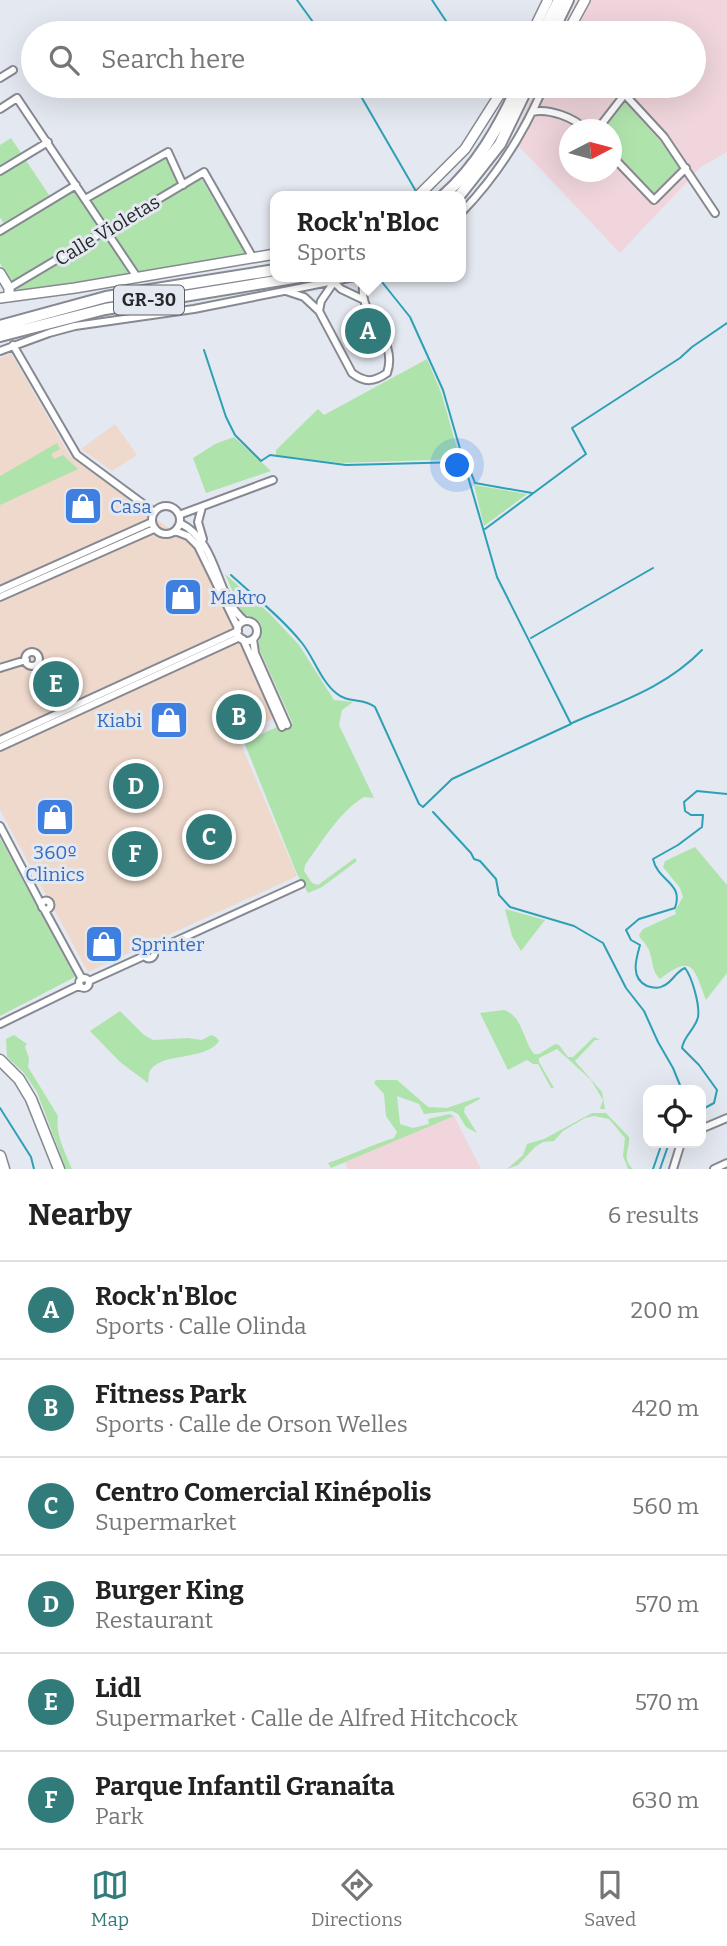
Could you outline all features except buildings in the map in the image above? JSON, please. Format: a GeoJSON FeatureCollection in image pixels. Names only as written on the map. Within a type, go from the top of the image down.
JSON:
{"type":"FeatureCollection","features":[{"type":"Feature","properties":{"kind":"highway"},"geometry":{"type":"LineString","coordinates":[[548,21],[559,0]]}},
{"type":"Feature","properties":{"kind":"highway"},"geometry":{"type":"LineString","coordinates":[[558,21],[568,0]]}},
{"type":"Feature","properties":{"kind":"highway"},"geometry":{"type":"LineString","coordinates":[[448,191],[480,155],[512,98]]}},
{"type":"Feature","properties":{"kind":"highway"},"geometry":{"type":"LineString","coordinates":[[463,191],[489,161],[523,98]]}},
{"type":"Feature","properties":{"kind":"highway"},"geometry":{"type":"LineString","coordinates":[[514,118],[532,98]]}},
{"type":"Feature","properties":{"kind":"highway","name":"GR-30"},"geometry":{"type":"LineString","coordinates":[[0,326],[128,293],[270,271]]}},
{"type":"Feature","properties":{"kind":"highway","name":"GR-30"},"geometry":{"type":"LineString","coordinates":[[0,336],[116,306],[270,282]]}},
{"type":"Feature","properties":{"kind":"highway"},"geometry":{"type":"LineString","coordinates":[[0,320],[31,317]]}},
{"type":"Feature","properties":{"kind":"main road"},"geometry":{"type":"LineString","coordinates":[[0,1060],[19,1079],[31,1098],[59,1169]]}},
{"type":"Feature","properties":{"kind":"main road"},"geometry":{"type":"LineString","coordinates":[[0,1156],[4,1169]]}},
{"type":"Feature","properties":{"kind":"street"},"geometry":{"type":"LineString","coordinates":[[538,21],[548,0]]}},
{"type":"Feature","properties":{"kind":"street"},"geometry":{"type":"LineString","coordinates":[[574,21],[584,0]]}},
{"type":"Feature","properties":{"kind":"street"},"geometry":{"type":"LineString","coordinates":[[0,78],[13,70]]}},
{"type":"Feature","properties":{"kind":"street"},"geometry":{"type":"LineString","coordinates":[[0,108],[18,98],[137,277]]}},
{"type":"Feature","properties":{"kind":"street"},"geometry":{"type":"LineString","coordinates":[[423,191],[465,149],[497,98]]}},
{"type":"Feature","properties":{"kind":"street"},"geometry":{"type":"LineString","coordinates":[[466,207],[497,172],[533,110],[536,98]]}},
{"type":"Feature","properties":{"kind":"street"},"geometry":{"type":"LineString","coordinates":[[542,98],[549,111]]}},
{"type":"Feature","properties":{"kind":"street"},"geometry":{"type":"LineString","coordinates":[[606,119],[622,98]]}},
{"type":"Feature","properties":{"kind":"street"},"geometry":{"type":"LineString","coordinates":[[629,98],[664,137],[715,213]]}},
{"type":"Feature","properties":{"kind":"street"},"geometry":{"type":"LineString","coordinates":[[533,110],[542,109],[568,119]]}},
{"type":"Feature","properties":{"kind":"street"},"geometry":{"type":"LineString","coordinates":[[0,171],[48,142]]}},
{"type":"Feature","properties":{"kind":"street"},"geometry":{"type":"LineString","coordinates":[[85,199],[168,152],[183,185]]}},
{"type":"Feature","properties":{"kind":"street"},"geometry":{"type":"LineString","coordinates":[[622,167],[654,200],[686,168]]}},
{"type":"Feature","properties":{"kind":"street","name":"Calle Violetas"},"geometry":{"type":"LineString","coordinates":[[6,294],[204,172],[253,258]]}},
{"type":"Feature","properties":{"kind":"street"},"geometry":{"type":"LineString","coordinates":[[3,229],[76,185]]}},
{"type":"Feature","properties":{"kind":"street"},"geometry":{"type":"LineString","coordinates":[[0,273],[6,294],[137,277],[270,255]]}},
{"type":"Feature","properties":{"kind":"street"},"geometry":{"type":"LineString","coordinates":[[0,351],[49,332],[174,313],[334,282]]}},
{"type":"Feature","properties":{"kind":"street"},"geometry":{"type":"LineString","coordinates":[[334,282],[341,289],[362,299]]}},
{"type":"Feature","properties":{"kind":"street"},"geometry":{"type":"LineString","coordinates":[[319,311],[321,301],[334,282]]}},
{"type":"Feature","properties":{"kind":"street"},"geometry":{"type":"LineString","coordinates":[[286,291],[304,297],[319,311],[352,373],[360,379],[370,381],[387,373],[391,363],[389,349],[362,299],[363,282]]}},
{"type":"Feature","properties":{"kind":"street"},"geometry":{"type":"LineString","coordinates":[[13,345],[77,455],[154,512]]}},
{"type":"Feature","properties":{"kind":"street"},"geometry":{"type":"LineString","coordinates":[[179,515],[273,481]]}},
{"type":"Feature","properties":{"kind":"street"},"geometry":{"type":"LineString","coordinates":[[153,526],[166,535],[175,531],[180,523],[179,515],[169,506],[163,506],[154,512]]}},
{"type":"Feature","properties":{"kind":"street"},"geometry":{"type":"LineString","coordinates":[[175,531],[188,536],[198,546],[283,722],[255,653],[253,639],[257,631],[256,625],[237,615],[205,545],[198,522],[202,507]]}},
{"type":"Feature","properties":{"kind":"street"},"geometry":{"type":"LineString","coordinates":[[153,526],[154,512]]}},
{"type":"Feature","properties":{"kind":"street"},"geometry":{"type":"LineString","coordinates":[[180,523],[205,545]]}},
{"type":"Feature","properties":{"kind":"street"},"geometry":{"type":"LineString","coordinates":[[0,590],[153,526]]}},
{"type":"Feature","properties":{"kind":"street"},"geometry":{"type":"LineString","coordinates":[[0,597],[153,526]]}},
{"type":"Feature","properties":{"kind":"street"},"geometry":{"type":"LineString","coordinates":[[0,747],[240,634],[244,621]]}},
{"type":"Feature","properties":{"kind":"street"},"geometry":{"type":"LineString","coordinates":[[0,740],[240,634],[253,639]]}},
{"type":"Feature","properties":{"kind":"street"},"geometry":{"type":"LineString","coordinates":[[0,668],[26,660]]}},
{"type":"Feature","properties":{"kind":"street"},"geometry":{"type":"LineString","coordinates":[[0,826],[46,906],[84,981]]}},
{"type":"Feature","properties":{"kind":"street"},"geometry":{"type":"LineString","coordinates":[[0,1024],[84,981],[144,956],[150,959],[154,951],[301,884]]}},
{"type":"Feature","properties":{"kind":"street"},"geometry":{"type":"LineString","coordinates":[[706,1127],[727,1118]]}},
{"type":"Feature","properties":{"kind":"street"},"geometry":{"type":"LineString","coordinates":[[673,1169],[679,1148]]}},
{"type":"Feature","properties":{"kind":"street"},"geometry":{"type":"LineString","coordinates":[[714,1169],[727,1164]]}},
{"type":"Feature","properties":{"kind":"shaded area"},"geometry":{"type":"Polygon","coordinates":[[[577,0],[727,0],[727,152],[701,167],[620,253],[512,139],[531,98],[706,98],[706,21],[567,21],[577,0]]]}},
{"type":"Feature","properties":{"kind":"shaded area"},"geometry":{"type":"Polygon","coordinates":[[[11,353],[70,456],[196,548],[275,718],[237,735],[297,876],[88,972],[0,810],[0,358],[11,353]]]}},
{"type":"Feature","properties":{"kind":"shaded area"},"geometry":{"type":"Polygon","coordinates":[[[115,424],[137,455],[112,471],[81,449],[115,424]]]}},
{"type":"Feature","properties":{"kind":"shaded area"},"geometry":{"type":"Polygon","coordinates":[[[454,1116],[481,1169],[348,1169],[344,1161],[454,1116]]]}},
{"type":"Feature","properties":{"kind":"green space"},"geometry":{"type":"Polygon","coordinates":[[[624,101],[680,167],[654,193],[622,159],[622,119],[611,119],[624,101]]]}},
{"type":"Feature","properties":{"kind":"green space"},"geometry":{"type":"Polygon","coordinates":[[[11,138],[53,201],[74,189],[101,228],[11,282],[0,263],[0,234],[7,229],[0,217],[0,145],[11,138]]]}},
{"type":"Feature","properties":{"kind":"green space"},"geometry":{"type":"Polygon","coordinates":[[[167,156],[179,183],[106,224],[90,200],[167,156]]]}},
{"type":"Feature","properties":{"kind":"green space"},"geometry":{"type":"Polygon","coordinates":[[[201,178],[247,255],[139,274],[111,230],[201,178]]]}},
{"type":"Feature","properties":{"kind":"green space"},"geometry":{"type":"Polygon","coordinates":[[[105,235],[132,275],[19,294],[17,286],[105,235]]]}},
{"type":"Feature","properties":{"kind":"green space"},"geometry":{"type":"Polygon","coordinates":[[[427,359],[441,392],[460,459],[342,463],[276,455],[276,450],[318,409],[324,415],[427,359]]]}},
{"type":"Feature","properties":{"kind":"green space"},"geometry":{"type":"Polygon","coordinates":[[[234,437],[271,471],[206,493],[193,458],[215,444],[234,437]]]}},
{"type":"Feature","properties":{"kind":"green space"},"geometry":{"type":"Polygon","coordinates":[[[57,443],[60,449],[51,454],[54,459],[63,455],[78,469],[0,505],[0,476],[57,443]]]}},
{"type":"Feature","properties":{"kind":"green space"},"geometry":{"type":"Polygon","coordinates":[[[474,485],[527,494],[484,526],[474,485]]]}},
{"type":"Feature","properties":{"kind":"green space"},"geometry":{"type":"Polygon","coordinates":[[[225,574],[270,614],[299,645],[334,700],[353,702],[342,710],[339,725],[374,798],[364,797],[339,819],[305,865],[304,871],[312,883],[318,885],[355,858],[357,861],[322,887],[308,893],[297,874],[244,742],[277,727],[279,731],[293,724],[258,646],[261,624],[242,613],[225,574]]]}},
{"type":"Feature","properties":{"kind":"green space"},"geometry":{"type":"Polygon","coordinates":[[[0,838],[75,977],[0,1016],[0,838]]]}},
{"type":"Feature","properties":{"kind":"green space"},"geometry":{"type":"Polygon","coordinates":[[[695,847],[727,885],[727,973],[706,1000],[691,968],[679,967],[660,979],[639,935],[643,929],[676,914],[683,897],[680,888],[663,867],[665,861],[695,847]]]}},
{"type":"Feature","properties":{"kind":"green space"},"geometry":{"type":"Polygon","coordinates":[[[505,909],[545,920],[521,951],[512,936],[505,909]]]}},
{"type":"Feature","properties":{"kind":"green space"},"geometry":{"type":"Polygon","coordinates":[[[504,1010],[519,1023],[534,1054],[539,1054],[555,1044],[559,1045],[568,1057],[573,1057],[594,1037],[600,1040],[595,1040],[575,1061],[602,1092],[605,1109],[600,1109],[603,1100],[591,1080],[557,1049],[539,1058],[554,1088],[551,1088],[538,1064],[527,1060],[508,1070],[480,1013],[504,1010]]]}},
{"type":"Feature","properties":{"kind":"green space"},"geometry":{"type":"Polygon","coordinates":[[[120,1011],[144,1035],[153,1040],[202,1040],[211,1035],[219,1041],[204,1052],[171,1059],[154,1066],[149,1073],[148,1083],[120,1062],[90,1031],[120,1011]]]}},
{"type":"Feature","properties":{"kind":"green space"},"geometry":{"type":"Polygon","coordinates":[[[14,1035],[27,1044],[25,1047],[29,1058],[28,1067],[58,1116],[59,1136],[72,1169],[66,1169],[37,1092],[24,1073],[7,1057],[6,1039],[14,1035]]]}},
{"type":"Feature","properties":{"kind":"green space"},"geometry":{"type":"Polygon","coordinates":[[[376,1080],[397,1080],[428,1107],[447,1108],[479,1097],[480,1099],[465,1107],[464,1112],[477,1133],[466,1127],[458,1114],[452,1111],[424,1114],[419,1104],[397,1096],[400,1124],[413,1128],[429,1124],[428,1119],[449,1114],[454,1116],[331,1168],[328,1163],[394,1138],[397,1132],[386,1116],[384,1094],[374,1083],[376,1080]]]}},
{"type":"Feature","properties":{"kind":"green space"},"geometry":{"type":"Polygon","coordinates":[[[592,1113],[606,1113],[629,1137],[627,1161],[633,1169],[628,1169],[623,1156],[625,1138],[609,1119],[594,1116],[585,1118],[563,1131],[554,1141],[543,1142],[518,1165],[507,1169],[523,1155],[527,1144],[544,1139],[592,1113]]]}},
{"type":"Feature","properties":{"kind":"waterway"},"geometry":{"type":"LineString","coordinates":[[297,0],[312,21]]}},
{"type":"Feature","properties":{"kind":"waterway"},"geometry":{"type":"LineString","coordinates":[[432,0],[446,21]]}},
{"type":"Feature","properties":{"kind":"waterway"},"geometry":{"type":"LineString","coordinates":[[362,98],[416,191]]}},
{"type":"Feature","properties":{"kind":"waterway"},"geometry":{"type":"LineString","coordinates":[[231,575],[294,634],[336,693],[375,707],[419,804],[423,807],[452,779],[571,724],[497,577],[443,390],[410,317],[382,282]]}},
{"type":"Feature","properties":{"kind":"waterway"},"geometry":{"type":"LineString","coordinates":[[485,529],[586,454],[572,428],[680,358],[727,323]]}},
{"type":"Feature","properties":{"kind":"waterway"},"geometry":{"type":"LineString","coordinates":[[204,350],[226,417],[235,435],[261,461],[270,455],[346,465],[463,462],[468,465],[475,483],[532,493]]}},
{"type":"Feature","properties":{"kind":"waterway"},"geometry":{"type":"LineString","coordinates":[[531,638],[653,568]]}},
{"type":"Feature","properties":{"kind":"waterway"},"geometry":{"type":"LineString","coordinates":[[572,723],[657,684],[702,650]]}},
{"type":"Feature","properties":{"kind":"waterway"},"geometry":{"type":"LineString","coordinates":[[706,1107],[714,1103],[717,1090],[699,1065],[682,1048],[698,1017],[697,999],[690,978],[685,968],[661,987],[642,983],[636,973],[640,945],[631,940],[626,930],[639,919],[675,908],[676,893],[653,859],[702,827],[703,815],[691,815],[685,811],[684,802],[697,791],[727,794]]}},
{"type":"Feature","properties":{"kind":"waterway"},"geometry":{"type":"LineString","coordinates":[[433,812],[474,859],[480,861],[496,879],[499,895],[510,907],[574,926],[603,943],[626,988],[644,1011],[680,1085]]}},
{"type":"Feature","properties":{"kind":"waterway"},"geometry":{"type":"LineString","coordinates":[[0,1108],[31,1157],[34,1169]]}},
{"type":"Feature","properties":{"kind":"waterway"},"geometry":{"type":"LineString","coordinates":[[653,1169],[660,1148]]}},
{"type":"Feature","properties":{"kind":"waterway"},"geometry":{"type":"LineString","coordinates":[[660,1169],[667,1148]]}},
{"type":"Feature","properties":{"kind":"place","name":"Rock'n'Bloc"},"geometry":{"type":"Point","coordinates":[368,331]}},
{"type":"Feature","properties":{"kind":"place","name":"Casa"},"geometry":{"type":"Point","coordinates":[83,506]}},
{"type":"Feature","properties":{"kind":"place","name":"Makro"},"geometry":{"type":"Point","coordinates":[183,597]}},
{"type":"Feature","properties":{"kind":"place","name":"Lidl"},"geometry":{"type":"Point","coordinates":[56,684]}},
{"type":"Feature","properties":{"kind":"place","name":"Fitness Park"},"geometry":{"type":"Point","coordinates":[239,717]}},
{"type":"Feature","properties":{"kind":"place","name":"Kiabi"},"geometry":{"type":"Point","coordinates":[169,720]}},
{"type":"Feature","properties":{"kind":"place","name":"Burger King"},"geometry":{"type":"Point","coordinates":[136,786]}},
{"type":"Feature","properties":{"kind":"place","name":"360º Clinics"},"geometry":{"type":"Point","coordinates":[55,817]}},
{"type":"Feature","properties":{"kind":"place","name":"Centro Comercial Kinépolis"},"geometry":{"type":"Point","coordinates":[209,837]}},
{"type":"Feature","properties":{"kind":"place","name":"Parque Infantil Granaíta"},"geometry":{"type":"Point","coordinates":[135,854]}},
{"type":"Feature","properties":{"kind":"place","name":"Sprinter"},"geometry":{"type":"Point","coordinates":[104,944]}}]}
